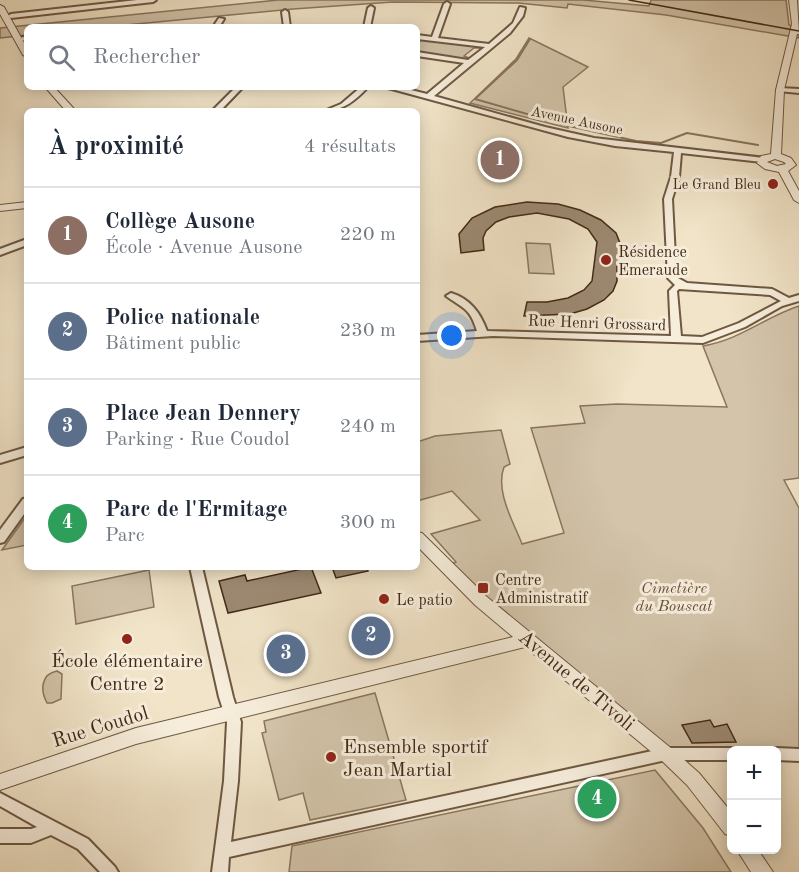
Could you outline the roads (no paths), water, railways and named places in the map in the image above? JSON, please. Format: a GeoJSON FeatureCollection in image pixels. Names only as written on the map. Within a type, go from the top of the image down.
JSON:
{"type":"FeatureCollection","features":[{"type":"Feature","properties":{"kind":"street"},"geometry":{"type":"LineString","coordinates":[[3,0],[5,13],[21,37]]}},
{"type":"Feature","properties":{"kind":"street"},"geometry":{"type":"LineString","coordinates":[[5,13],[153,0]]}},
{"type":"Feature","properties":{"kind":"street"},"geometry":{"type":"LineString","coordinates":[[776,156],[780,90],[792,40],[798,30],[793,0]]}},
{"type":"Feature","properties":{"kind":"street"},"geometry":{"type":"LineString","coordinates":[[434,39],[447,4]]}},
{"type":"Feature","properties":{"kind":"street"},"geometry":{"type":"LineString","coordinates":[[368,24],[371,8]]}},
{"type":"Feature","properties":{"kind":"street"},"geometry":{"type":"LineString","coordinates":[[428,97],[519,18],[522,8]]}},
{"type":"Feature","properties":{"kind":"street"},"geometry":{"type":"LineString","coordinates":[[285,12],[287,24]]}},
{"type":"Feature","properties":{"kind":"street"},"geometry":{"type":"LineString","coordinates":[[218,24],[221,19]]}},
{"type":"Feature","properties":{"kind":"street"},"geometry":{"type":"LineString","coordinates":[[420,37],[489,46]]}},
{"type":"Feature","properties":{"kind":"street"},"geometry":{"type":"LineString","coordinates":[[420,54],[469,62]]}},
{"type":"Feature","properties":{"kind":"street"},"geometry":{"type":"LineString","coordinates":[[52,90],[68,108]]}},
{"type":"Feature","properties":{"kind":"street"},"geometry":{"type":"LineString","coordinates":[[219,108],[237,90]]}},
{"type":"Feature","properties":{"kind":"street"},"geometry":{"type":"LineString","coordinates":[[336,108],[343,105],[361,90]]}},
{"type":"Feature","properties":{"kind":"street","name":"Avenue Ausone"},"geometry":{"type":"LineString","coordinates":[[401,90],[580,137],[621,144],[723,153],[762,160]]}},
{"type":"Feature","properties":{"kind":"street"},"geometry":{"type":"LineString","coordinates":[[780,90],[799,91]]}},
{"type":"Feature","properties":{"kind":"street"},"geometry":{"type":"LineString","coordinates":[[678,149],[675,177],[668,199],[672,278],[685,286],[772,292],[788,301]]}},
{"type":"Feature","properties":{"kind":"street"},"geometry":{"type":"LineString","coordinates":[[767,156],[776,156],[790,163],[789,167],[782,169],[766,166],[762,160],[767,156]]}},
{"type":"Feature","properties":{"kind":"street"},"geometry":{"type":"LineString","coordinates":[[782,169],[799,199]]}},
{"type":"Feature","properties":{"kind":"street"},"geometry":{"type":"LineString","coordinates":[[0,208],[24,206]]}},
{"type":"Feature","properties":{"kind":"street"},"geometry":{"type":"LineString","coordinates":[[0,252],[24,243]]}},
{"type":"Feature","properties":{"kind":"street","name":"Rue Henri Grossard"},"geometry":{"type":"LineString","coordinates":[[420,338],[483,334],[569,334],[676,340],[673,291],[676,287],[685,286]]}},
{"type":"Feature","properties":{"kind":"street"},"geometry":{"type":"LineString","coordinates":[[451,296],[471,306],[483,334]]}},
{"type":"Feature","properties":{"kind":"street"},"geometry":{"type":"LineString","coordinates":[[676,340],[713,338],[788,301],[799,298]]}},
{"type":"Feature","properties":{"kind":"street"},"geometry":{"type":"LineString","coordinates":[[0,459],[24,452]]}},
{"type":"Feature","properties":{"kind":"street"},"geometry":{"type":"LineString","coordinates":[[0,539],[24,506]]}},
{"type":"Feature","properties":{"kind":"street","name":"Avenue de Tivoli"},"geometry":{"type":"LineString","coordinates":[[420,540],[481,601],[666,753],[693,779],[727,822]]}},
{"type":"Feature","properties":{"kind":"street"},"geometry":{"type":"LineString","coordinates":[[197,570],[230,714],[234,722],[231,781],[220,872]]}},
{"type":"Feature","properties":{"kind":"street","name":"Rue Coudol"},"geometry":{"type":"LineString","coordinates":[[0,782],[136,736],[529,639]]}},
{"type":"Feature","properties":{"kind":"street"},"geometry":{"type":"LineString","coordinates":[[223,851],[666,753],[727,754]]}},
{"type":"Feature","properties":{"kind":"street"},"geometry":{"type":"LineString","coordinates":[[781,754],[799,755]]}},
{"type":"Feature","properties":{"kind":"street"},"geometry":{"type":"LineString","coordinates":[[0,799],[83,844],[110,872]]}},
{"type":"Feature","properties":{"kind":"street"},"geometry":{"type":"LineString","coordinates":[[0,836],[31,836],[53,827]]}},
{"type":"Feature","properties":{"kind":"street"},"geometry":{"type":"LineString","coordinates":[[750,854],[763,872]]}},
{"type":"Feature","properties":{"kind":"waterway"},"geometry":{"type":"LineString","coordinates":[[530,39],[517,60],[475,99],[569,126],[636,141],[661,143],[687,133],[758,145]]}},
{"type":"Feature","properties":{"kind":"tram line"},"geometry":{"type":"LineString","coordinates":[[629,0],[799,31]]}},
{"type":"Feature","properties":{"kind":"place","name":"Collège Ausone"},"geometry":{"type":"Point","coordinates":[500,160]}},
{"type":"Feature","properties":{"kind":"place","name":"Le Grand Bleu"},"geometry":{"type":"Point","coordinates":[773,184]}},
{"type":"Feature","properties":{"kind":"place","name":"Résidence Emeraude"},"geometry":{"type":"Point","coordinates":[606,260]}},
{"type":"Feature","properties":{"kind":"place","name":"Centre Administratif"},"geometry":{"type":"Point","coordinates":[483,588]}},
{"type":"Feature","properties":{"kind":"place","name":"Le patio"},"geometry":{"type":"Point","coordinates":[384,599]}},
{"type":"Feature","properties":{"kind":"place","name":"Police nationale"},"geometry":{"type":"Point","coordinates":[371,636]}},
{"type":"Feature","properties":{"kind":"place","name":"École élémentaire Centre 2"},"geometry":{"type":"Point","coordinates":[127,639]}},
{"type":"Feature","properties":{"kind":"place","name":"Place Jean Dennery"},"geometry":{"type":"Point","coordinates":[286,654]}},
{"type":"Feature","properties":{"kind":"place","name":"Ensemble sportif Jean Martial"},"geometry":{"type":"Point","coordinates":[331,757]}},
{"type":"Feature","properties":{"kind":"place","name":"Parc de l'Ermitage"},"geometry":{"type":"Point","coordinates":[597,799]}},
{"type":"Feature","properties":{"kind":"park label","name":"Cimetière du Bouscat"},"geometry":{"type":"Point","coordinates":[674,596]}}]}
